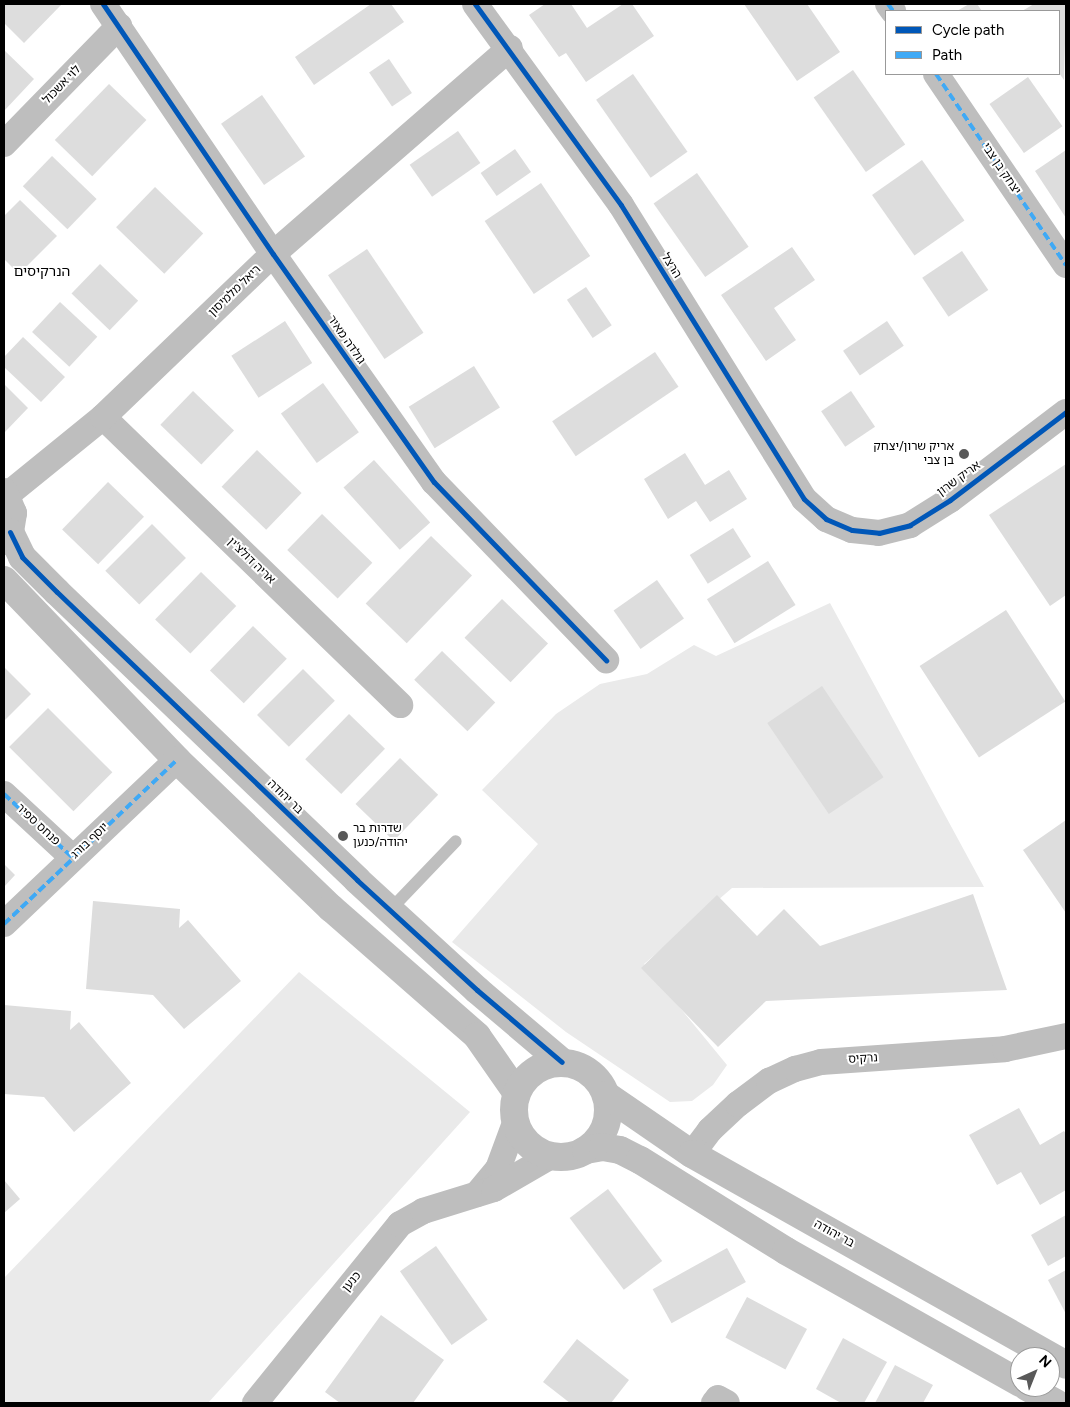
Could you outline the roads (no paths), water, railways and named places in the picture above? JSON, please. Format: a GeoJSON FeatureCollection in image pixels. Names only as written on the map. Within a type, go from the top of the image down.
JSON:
{"type":"FeatureCollection","features":[{"type":"Feature","properties":{"kind":"street","name":"גולדה מאיר"},"geometry":{"type":"LineString","coordinates":[[103,4],[272,254],[434,482],[606,660]]}},
{"type":"Feature","properties":{"kind":"street","name":"הרצל"},"geometry":{"type":"LineString","coordinates":[[476,4],[510,48],[621,205],[804,499],[826,519],[852,530]]}},
{"type":"Feature","properties":{"kind":"street","name":"לוי אשכול"},"geometry":{"type":"LineString","coordinates":[[4,144],[119,26]]}},
{"type":"Feature","properties":{"kind":"street","name":"ריאל מלמיסון"},"geometry":{"type":"LineString","coordinates":[[5,493],[103,417],[272,254],[510,48]]}},
{"type":"Feature","properties":{"kind":"street","name":"יצחק בן צבי"},"geometry":{"type":"LineString","coordinates":[[937,75],[1066,265]]}},
{"type":"Feature","properties":{"kind":"street","name":"אריק שרון"},"geometry":{"type":"LineString","coordinates":[[852,530],[879,533],[910,525],[950,500],[1066,412]]}},
{"type":"Feature","properties":{"kind":"street","name":"אריה דולצ'ין"},"geometry":{"type":"LineString","coordinates":[[103,417],[400,705]]}},
{"type":"Feature","properties":{"kind":"street"},"geometry":{"type":"LineString","coordinates":[[5,493],[13,513],[7,536]]}},
{"type":"Feature","properties":{"kind":"street","name":"בר יהודה"},"geometry":{"type":"LineString","coordinates":[[7,536],[22,557],[57,592],[390,910],[562,1062]]}},
{"type":"Feature","properties":{"kind":"street"},"geometry":{"type":"LineString","coordinates":[[4,580],[177,760],[331,908],[477,1036],[516,1092]]}},
{"type":"Feature","properties":{"kind":"street","name":"יוסף בורג"},"geometry":{"type":"LineString","coordinates":[[4,924],[72,857],[177,760]]}},
{"type":"Feature","properties":{"kind":"street","name":"פנחס ספיר"},"geometry":{"type":"LineString","coordinates":[[4,794],[72,857]]}},
{"type":"Feature","properties":{"kind":"street","name":"נרקיס"},"geometry":{"type":"LineString","coordinates":[[692,1154],[710,1130],[738,1104],[769,1081],[795,1069],[821,1062],[1005,1049],[1066,1036]]}},
{"type":"Feature","properties":{"kind":"street"},"geometry":{"type":"LineString","coordinates":[[586,1150],[605,1126],[606,1095],[589,1072],[562,1062],[534,1070],[516,1092],[513,1108],[515,1123],[528,1144],[551,1156],[563,1157],[603,1147],[620,1150],[640,1160],[786,1251],[1010,1377]]}},
{"type":"Feature","properties":{"kind":"street","name":"בר יהודה"},"geometry":{"type":"LineString","coordinates":[[606,1095],[692,1154],[1066,1365]]}},
{"type":"Feature","properties":{"kind":"street"},"geometry":{"type":"LineString","coordinates":[[474,1196],[498,1169],[515,1123]]}},
{"type":"Feature","properties":{"kind":"street","name":"כנען"},"geometry":{"type":"LineString","coordinates":[[255,1403],[400,1224],[423,1212],[474,1196],[516,1179],[551,1156]]}},
{"type":"Feature","properties":{"kind":"lane"},"geometry":{"type":"LineString","coordinates":[[390,910],[456,840]]}},
{"type":"Feature","properties":{"kind":"place","name":"אריק שרון/יצחק בן צבי"},"geometry":{"type":"Point","coordinates":[964,454]}},
{"type":"Feature","properties":{"kind":"place","name":"שדרות בר יהודה/כנען"},"geometry":{"type":"Point","coordinates":[343,836]}},
{"type":"Feature","properties":{"kind":"district","name":"הנרקיסים"},"geometry":{"type":"Point","coordinates":[42,272]}}]}
